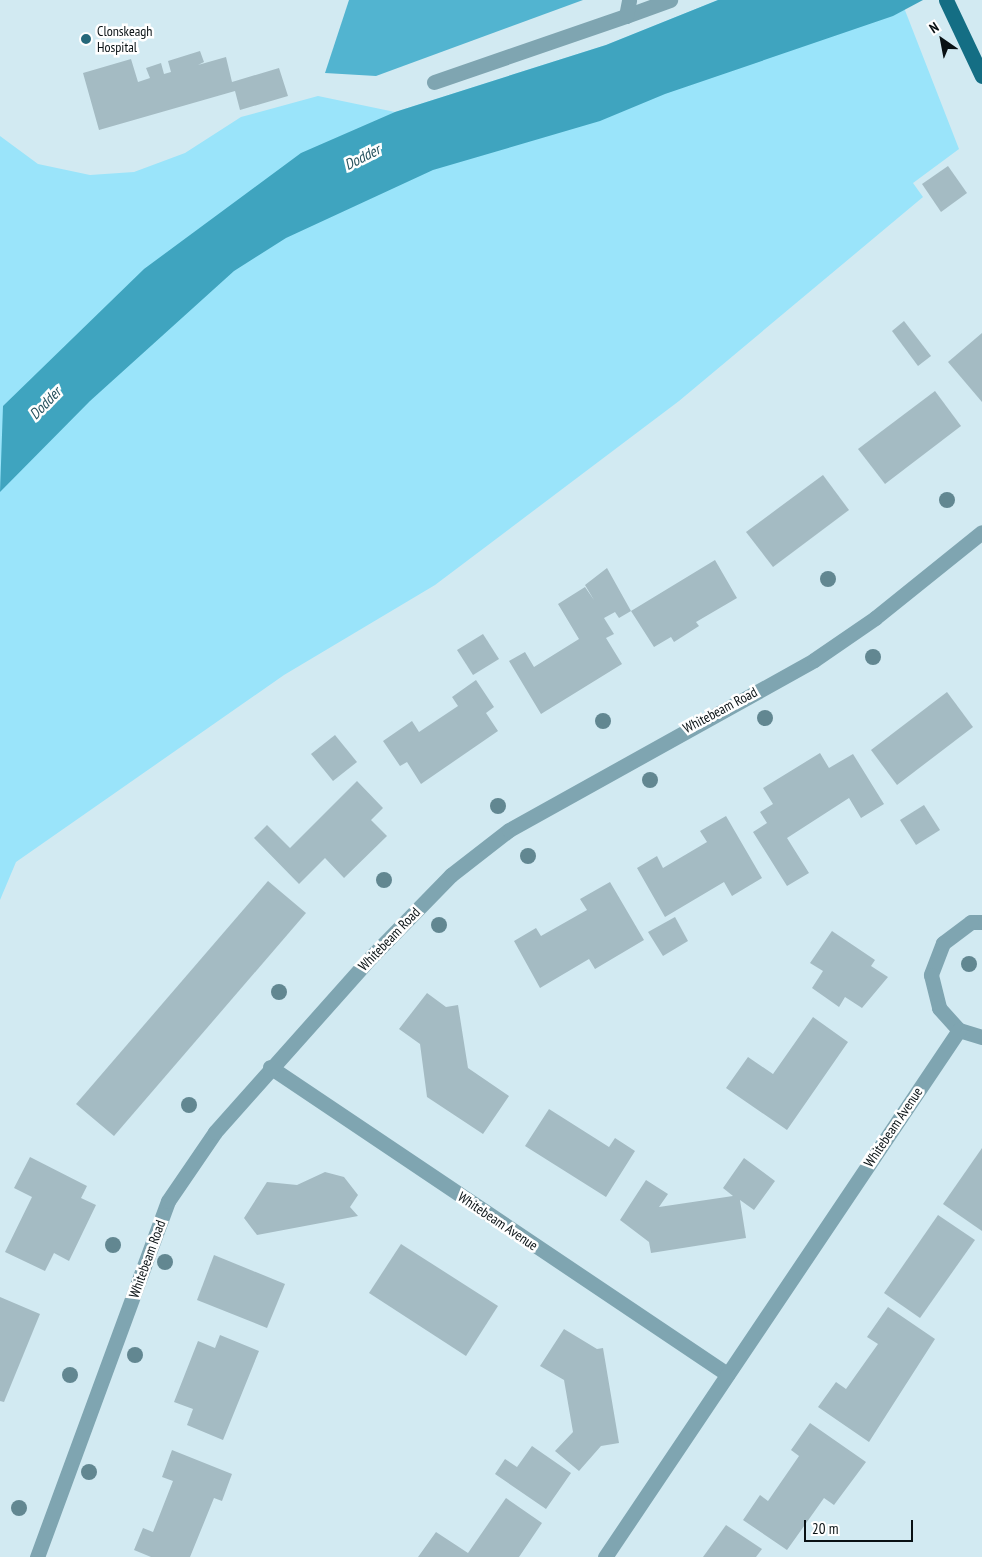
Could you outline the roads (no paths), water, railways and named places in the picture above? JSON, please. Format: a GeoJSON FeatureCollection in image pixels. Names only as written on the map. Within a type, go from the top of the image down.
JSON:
{"type":"FeatureCollection","features":[{"type":"Feature","properties":{"kind":"main road"},"geometry":{"type":"LineString","coordinates":[[946,0],[982,76]]}},
{"type":"Feature","properties":{"kind":"street"},"geometry":{"type":"LineString","coordinates":[[626,16],[629,0]]}},
{"type":"Feature","properties":{"kind":"street"},"geometry":{"type":"LineString","coordinates":[[434,82],[670,0]]}},
{"type":"Feature","properties":{"kind":"street","name":"Whitebeam Road"},"geometry":{"type":"LineString","coordinates":[[37,1557],[168,1201],[215,1132],[270,1067],[450,875],[508,830],[814,660],[875,618],[982,532]]}},
{"type":"Feature","properties":{"kind":"street"},"geometry":{"type":"LineString","coordinates":[[982,922],[970,922],[943,943],[931,975],[939,1008],[959,1030],[982,1037]]}},
{"type":"Feature","properties":{"kind":"street","name":"Whitebeam Avenue"},"geometry":{"type":"LineString","coordinates":[[605,1557],[959,1030]]}},
{"type":"Feature","properties":{"kind":"street","name":"Whitebeam Avenue"},"geometry":{"type":"LineString","coordinates":[[270,1067],[727,1374]]}},
{"type":"Feature","properties":{"kind":"water","name":"Dodder"},"geometry":{"type":"Polygon","coordinates":[[[718,0],[923,0],[893,16],[665,94],[600,121],[433,170],[286,238],[234,271],[90,401],[0,492],[3,406],[144,269],[301,153],[395,112],[606,45],[718,0]]]}},
{"type":"Feature","properties":{"kind":"place","name":"Clonskeagh Hospital"},"geometry":{"type":"Point","coordinates":[86,39]}}]}
